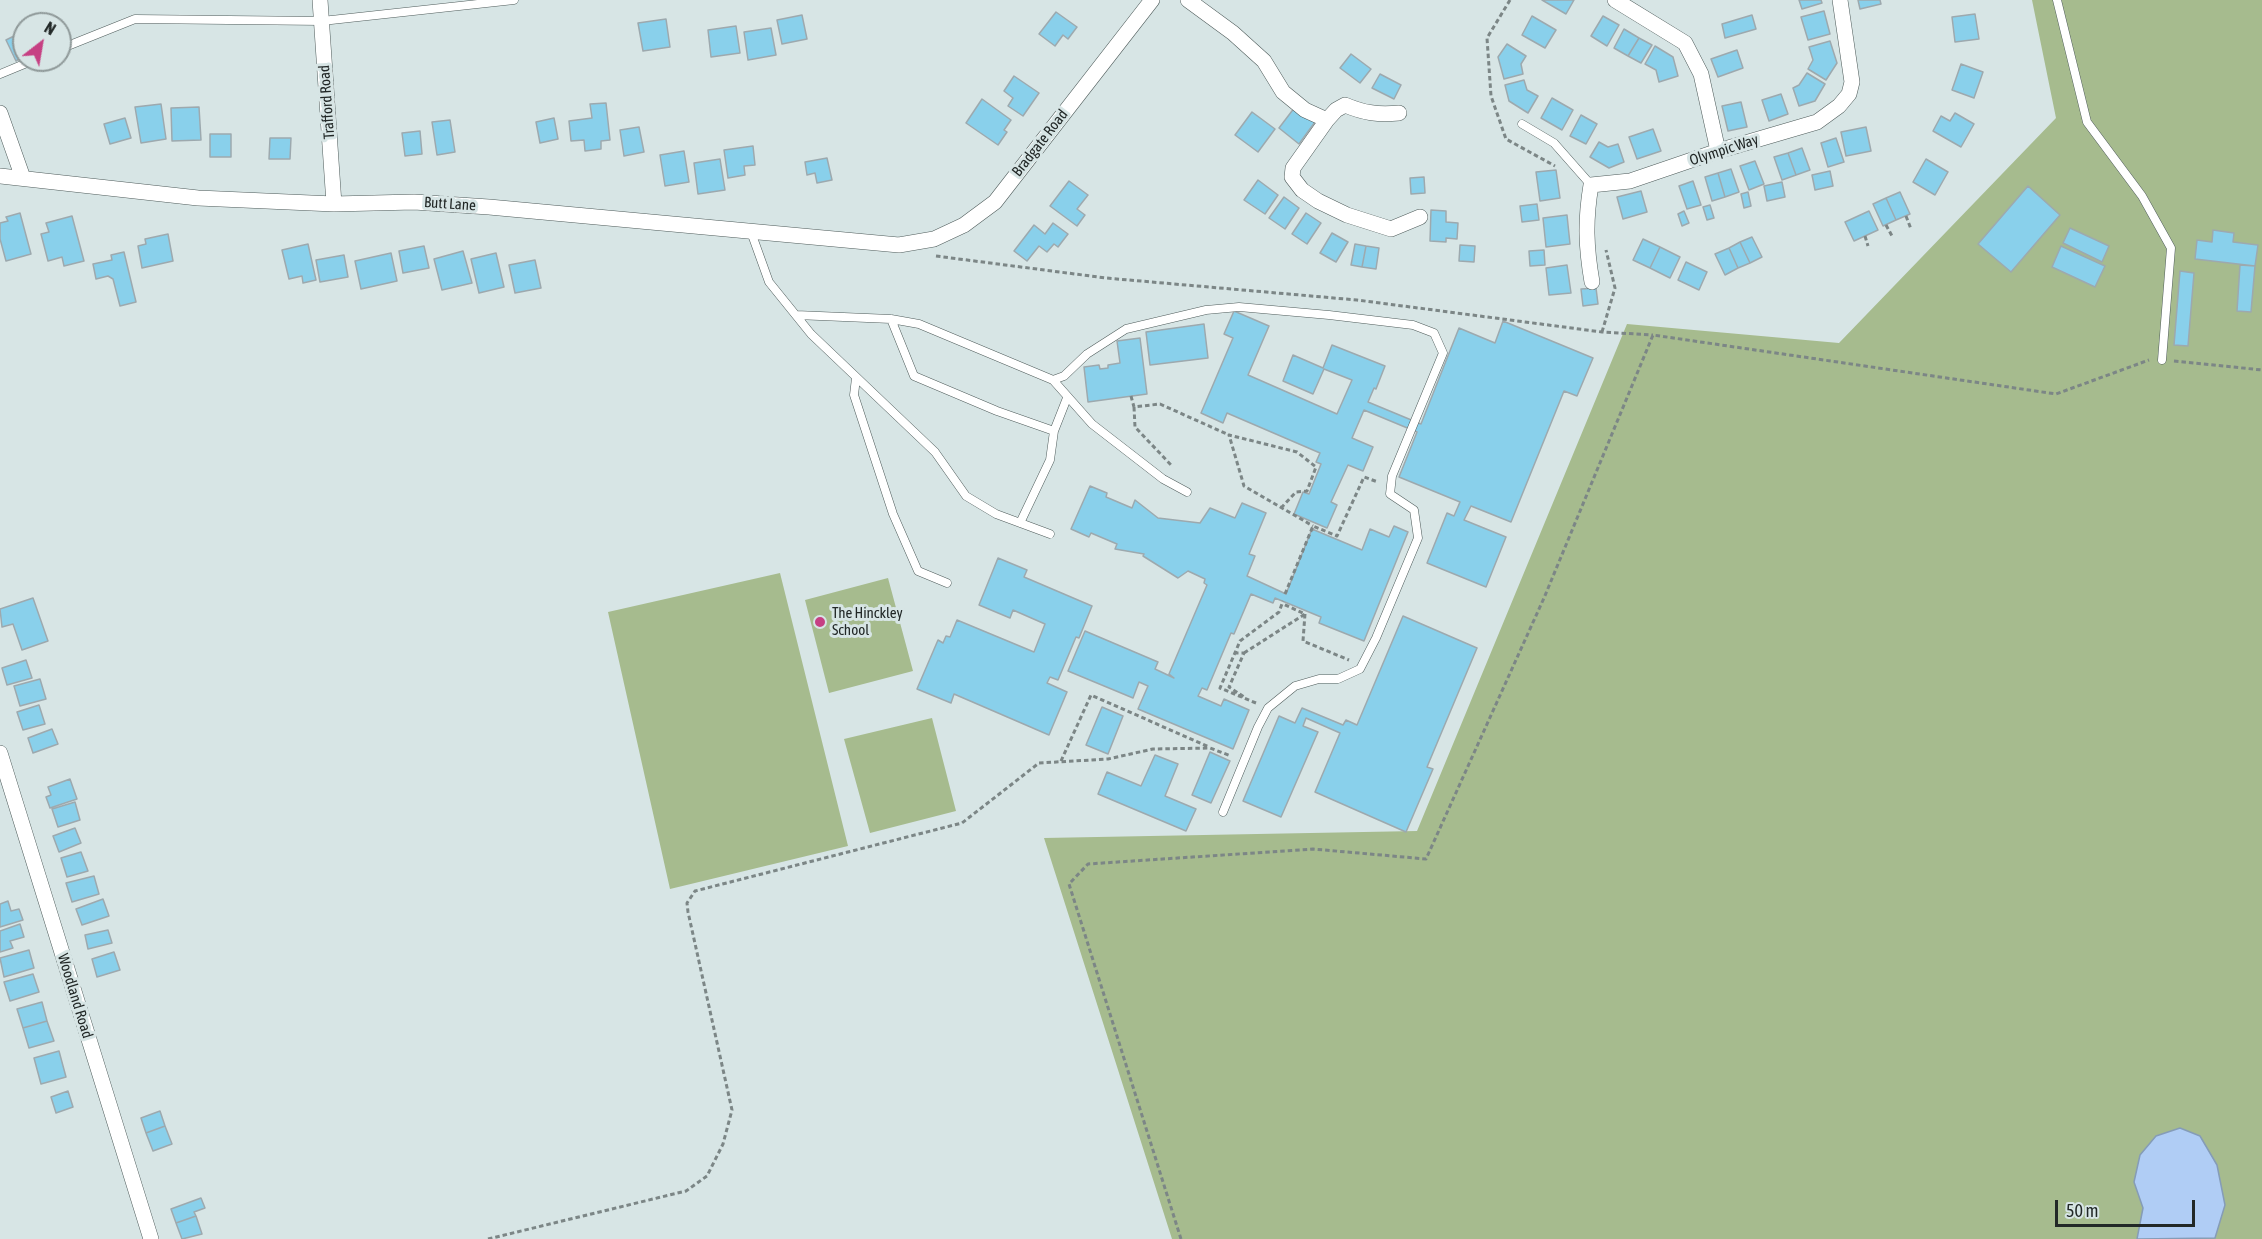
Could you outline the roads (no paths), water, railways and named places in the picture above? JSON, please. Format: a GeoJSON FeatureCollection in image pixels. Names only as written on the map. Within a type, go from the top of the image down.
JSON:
{"type":"FeatureCollection","features":[{"type":"Feature","properties":{"kind":"street","name":"Trafford Road"},"geometry":{"type":"LineString","coordinates":[[320,0],[334,204]]}},
{"type":"Feature","properties":{"kind":"street","name":"Bradgate Road"},"geometry":{"type":"LineString","coordinates":[[899,245],[934,239],[964,225],[995,202],[1152,0]]}},
{"type":"Feature","properties":{"kind":"street"},"geometry":{"type":"LineString","coordinates":[[1188,0],[1233,33],[1264,61],[1283,92],[1305,110],[1327,120]]}},
{"type":"Feature","properties":{"kind":"street"},"geometry":{"type":"LineString","coordinates":[[1615,0],[1685,43],[1701,74],[1718,151]]}},
{"type":"Feature","properties":{"kind":"street","name":"Olympic Way"},"geometry":{"type":"LineString","coordinates":[[1591,186],[1630,181],[1718,151],[1817,122],[1839,106],[1849,94],[1852,82],[1840,0]]}},
{"type":"Feature","properties":{"kind":"street"},"geometry":{"type":"LineString","coordinates":[[1399,113],[1377,115],[1345,105],[1336,110],[1293,168],[1292,177],[1302,190],[1347,216],[1391,229],[1420,218]]}},
{"type":"Feature","properties":{"kind":"street"},"geometry":{"type":"LineString","coordinates":[[0,113],[23,178]]}},
{"type":"Feature","properties":{"kind":"street","name":"Butt Lane"},"geometry":{"type":"LineString","coordinates":[[0,177],[198,198],[334,204],[414,202],[489,207],[899,245]]}},
{"type":"Feature","properties":{"kind":"street"},"geometry":{"type":"LineString","coordinates":[[1591,186],[1587,209],[1586,247],[1592,282]]}},
{"type":"Feature","properties":{"kind":"street","name":"Woodland Road"},"geometry":{"type":"LineString","coordinates":[[0,753],[151,1239]]}},
{"type":"Feature","properties":{"kind":"lane"},"geometry":{"type":"LineString","coordinates":[[72,45],[135,19],[322,21],[514,0]]}},
{"type":"Feature","properties":{"kind":"lane"},"geometry":{"type":"LineString","coordinates":[[2057,0],[2087,122],[2142,196],[2171,248],[2162,360]]}},
{"type":"Feature","properties":{"kind":"lane"},"geometry":{"type":"LineString","coordinates":[[1522,124],[1554,143],[1591,186]]}},
{"type":"Feature","properties":{"kind":"lane"},"geometry":{"type":"LineString","coordinates":[[751,232],[769,282],[811,334],[935,452],[966,496],[996,514],[1050,534]]}},
{"type":"Feature","properties":{"kind":"lane"},"geometry":{"type":"LineString","coordinates":[[1053,380],[1064,376],[1087,354],[1126,329],[1206,310],[1239,307],[1413,325],[1434,333],[1443,353],[1392,476],[1389,494],[1414,510],[1418,538],[1376,638],[1360,669],[1338,679],[1319,678],[1295,686],[1268,708],[1223,812]]}},
{"type":"Feature","properties":{"kind":"lane"},"geometry":{"type":"LineString","coordinates":[[796,315],[891,319],[919,324],[1053,380],[1092,424],[1163,479],[1186,492]]}},
{"type":"Feature","properties":{"kind":"lane"},"geometry":{"type":"LineString","coordinates":[[891,319],[914,376],[997,411],[1054,431]]}},
{"type":"Feature","properties":{"kind":"lane"},"geometry":{"type":"LineString","coordinates":[[856,378],[854,395],[893,514],[918,572],[946,583]]}},
{"type":"Feature","properties":{"kind":"lane"},"geometry":{"type":"LineString","coordinates":[[1020,523],[1050,460],[1054,431],[1067,398]]}},
{"type":"Feature","properties":{"kind":"water"},"geometry":{"type":"Polygon","coordinates":[[[2180,1128],[2200,1136],[2217,1165],[2225,1205],[2215,1238],[2137,1239],[2143,1208],[2134,1182],[2140,1155],[2156,1136],[2180,1128]]]}},
{"type":"Feature","properties":{"kind":"place","name":"The Hinckley School"},"geometry":{"type":"Point","coordinates":[820,622]}}]}
